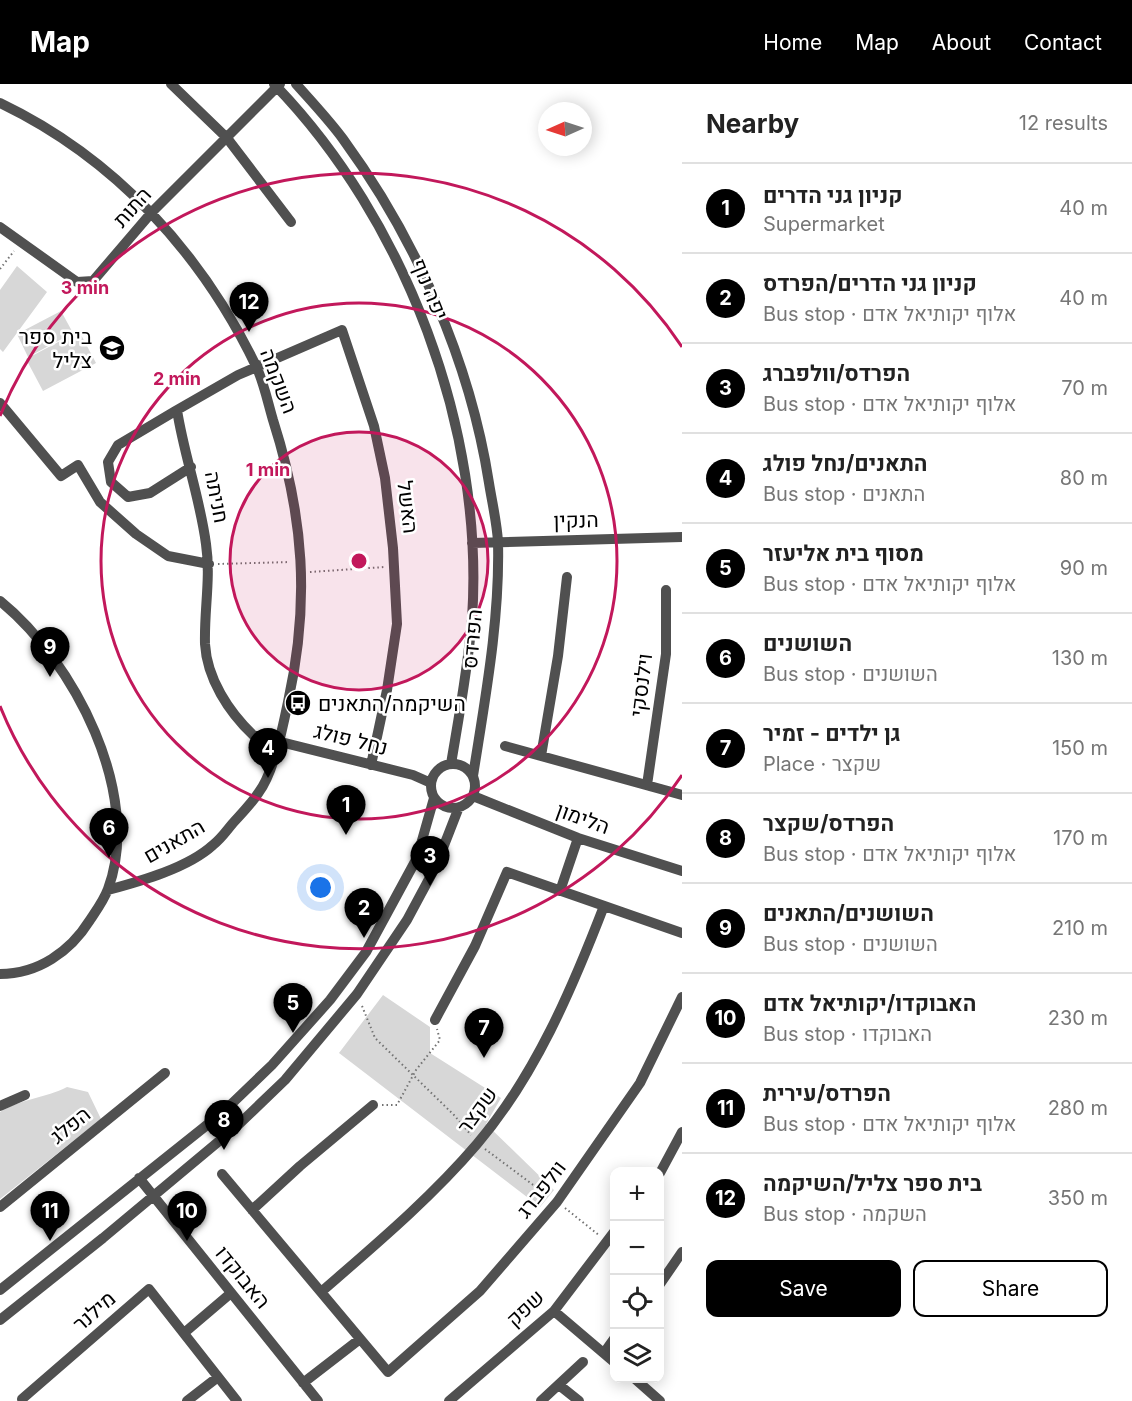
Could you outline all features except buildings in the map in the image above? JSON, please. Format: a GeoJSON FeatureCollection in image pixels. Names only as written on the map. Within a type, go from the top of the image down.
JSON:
{"type":"FeatureCollection","features":[{"type":"Feature","properties":{"kind":"street"},"geometry":{"type":"LineString","coordinates":[[171,84],[227,138],[291,222]]}},
{"type":"Feature","properties":{"kind":"street","name":"יפה נוף"},"geometry":{"type":"LineString","coordinates":[[296,84],[349,147],[374,184],[418,261],[467,389],[484,452],[498,541]]}},
{"type":"Feature","properties":{"kind":"street","name":"התות"},"geometry":{"type":"LineString","coordinates":[[0,227],[77,282],[93,281],[152,212],[277,85]]}},
{"type":"Feature","properties":{"kind":"street","name":"יפה נוף"},"geometry":{"type":"LineString","coordinates":[[277,85],[330,150],[359,193],[404,270],[446,391],[461,456],[472,543]]}},
{"type":"Feature","properties":{"kind":"street","name":"השקמה"},"geometry":{"type":"LineString","coordinates":[[0,102],[56,134],[109,171],[152,212],[184,250],[219,302],[258,369],[285,456],[297,515],[303,567],[302,614],[296,668],[279,741]]}},
{"type":"Feature","properties":{"kind":"street","name":"האשל"},"geometry":{"type":"LineString","coordinates":[[258,369],[342,330],[374,426],[385,478],[397,624],[387,690],[370,765]]}},
{"type":"Feature","properties":{"kind":"street"},"geometry":{"type":"LineString","coordinates":[[191,467],[150,493],[128,497],[111,482],[108,462],[117,446],[238,375],[258,369]]}},
{"type":"Feature","properties":{"kind":"street"},"geometry":{"type":"LineString","coordinates":[[0,403],[61,476],[78,465],[100,502],[136,534],[168,556],[209,564]]}},
{"type":"Feature","properties":{"kind":"street","name":"חניתה"},"geometry":{"type":"LineString","coordinates":[[177,410],[191,467],[209,564],[205,645],[210,670],[235,718],[253,735],[279,741]]}},
{"type":"Feature","properties":{"kind":"street","name":"הנקין"},"geometry":{"type":"LineString","coordinates":[[472,543],[682,537]]}},
{"type":"Feature","properties":{"kind":"street","name":"הפרדס"},"geometry":{"type":"LineString","coordinates":[[473,776],[488,684],[498,541]]}},
{"type":"Feature","properties":{"kind":"street","name":"הפרדס"},"geometry":{"type":"LineString","coordinates":[[452,764],[472,618],[472,543]]}},
{"type":"Feature","properties":{"kind":"street"},"geometry":{"type":"LineString","coordinates":[[541,756],[558,656],[567,577]]}},
{"type":"Feature","properties":{"kind":"street","name":"וילנסקי"},"geometry":{"type":"LineString","coordinates":[[647,785],[666,654],[666,590]]}},
{"type":"Feature","properties":{"kind":"street"},"geometry":{"type":"LineString","coordinates":[[0,601],[18,616],[44,645],[71,684],[99,742],[113,791],[118,822],[116,855],[108,890],[80,937],[54,960],[26,970],[0,974]]}},
{"type":"Feature","properties":{"kind":"street","name":"נחל פולג"},"geometry":{"type":"LineString","coordinates":[[279,741],[413,775],[431,783]]}},
{"type":"Feature","properties":{"kind":"street","name":"התאנים"},"geometry":{"type":"LineString","coordinates":[[108,890],[157,877],[213,846],[261,790],[279,741]]}},
{"type":"Feature","properties":{"kind":"street"},"geometry":{"type":"LineString","coordinates":[[505,746],[682,795]]}},
{"type":"Feature","properties":{"kind":"street"},"geometry":{"type":"LineString","coordinates":[[0,1290],[222,1113],[272,1065],[330,1000],[366,952],[417,858],[434,798],[431,783],[438,769],[452,764],[465,767],[473,776],[472,796],[459,807],[436,866],[407,920],[357,994],[285,1080],[236,1126],[0,1320]]}},
{"type":"Feature","properties":{"kind":"street","name":"נחל פולג"},"geometry":{"type":"LineString","coordinates":[[413,775],[438,769]]}},
{"type":"Feature","properties":{"kind":"street","name":"הלימון"},"geometry":{"type":"LineString","coordinates":[[472,796],[578,838],[682,871]]}},
{"type":"Feature","properties":{"kind":"street"},"geometry":{"type":"LineString","coordinates":[[434,798],[442,805],[459,807]]}},
{"type":"Feature","properties":{"kind":"street"},"geometry":{"type":"LineString","coordinates":[[560,891],[578,838]]}},
{"type":"Feature","properties":{"kind":"street"},"geometry":{"type":"LineString","coordinates":[[435,1020],[475,946],[507,872],[682,933]]}},
{"type":"Feature","properties":{"kind":"street","name":"שקצר"},"geometry":{"type":"LineString","coordinates":[[321,1292],[393,1229],[478,1143],[525,1076],[545,1039],[579,972],[604,906]]}},
{"type":"Feature","properties":{"kind":"street","name":"וולפברג"},"geometry":{"type":"LineString","coordinates":[[360,1338],[388,1372],[480,1291],[557,1202],[640,1083],[682,997]]}},
{"type":"Feature","properties":{"kind":"street","name":"הפלג"},"geometry":{"type":"LineString","coordinates":[[0,1207],[165,1073]]}},
{"type":"Feature","properties":{"kind":"street"},"geometry":{"type":"LineString","coordinates":[[0,1107],[25,1095]]}},
{"type":"Feature","properties":{"kind":"street"},"geometry":{"type":"LineString","coordinates":[[252,1210],[373,1105]]}},
{"type":"Feature","properties":{"kind":"street"},"geometry":{"type":"LineString","coordinates":[[663,1167],[682,1132]]}},
{"type":"Feature","properties":{"kind":"street"},"geometry":{"type":"LineString","coordinates":[[222,1174],[360,1338],[303,1383]]}},
{"type":"Feature","properties":{"kind":"street","name":"האבוקדו"},"geometry":{"type":"LineString","coordinates":[[139,1178],[318,1401]]}},
{"type":"Feature","properties":{"kind":"street","name":"שפק"},"geometry":{"type":"LineString","coordinates":[[449,1401],[554,1311],[610,1238]]}},
{"type":"Feature","properties":{"kind":"street"},"geometry":{"type":"LineString","coordinates":[[664,1278],[682,1252]]}},
{"type":"Feature","properties":{"kind":"street","name":"מילנר"},"geometry":{"type":"LineString","coordinates":[[22,1399],[149,1289],[237,1401]]}},
{"type":"Feature","properties":{"kind":"street"},"geometry":{"type":"LineString","coordinates":[[184,1333],[231,1293]]}},
{"type":"Feature","properties":{"kind":"street"},"geometry":{"type":"LineString","coordinates":[[554,1311],[610,1358]]}},
{"type":"Feature","properties":{"kind":"street"},"geometry":{"type":"LineString","coordinates":[[604,1353],[610,1346]]}},
{"type":"Feature","properties":{"kind":"street"},"geometry":{"type":"LineString","coordinates":[[542,1401],[583,1362]]}},
{"type":"Feature","properties":{"kind":"street"},"geometry":{"type":"LineString","coordinates":[[188,1401],[218,1377]]}},
{"type":"Feature","properties":{"kind":"street"},"geometry":{"type":"LineString","coordinates":[[640,1383],[660,1401]]}},
{"type":"Feature","properties":{"kind":"street"},"geometry":{"type":"LineString","coordinates":[[559,1385],[579,1401]]}},
{"type":"Feature","properties":{"kind":"path"},"geometry":{"type":"LineString","coordinates":[[0,269],[21,242]]}},
{"type":"Feature","properties":{"kind":"path"},"geometry":{"type":"LineString","coordinates":[[209,564],[394,567]]}},
{"type":"Feature","properties":{"kind":"path"},"geometry":{"type":"LineString","coordinates":[[357,994],[375,1038],[454,1115],[478,1143],[525,1181],[557,1202],[607,1241]]}},
{"type":"Feature","properties":{"kind":"path"},"geometry":{"type":"LineString","coordinates":[[373,1105],[397,1105],[413,1076],[440,1040],[435,1020]]}},
{"type":"Feature","properties":{"kind":"shaded area"},"geometry":{"type":"Polygon","coordinates":[[[17,266],[47,292],[3,352],[0,349],[0,290],[17,266]]]}},
{"type":"Feature","properties":{"kind":"shaded area"},"geometry":{"type":"Polygon","coordinates":[[[61,311],[73,333],[28,357],[17,334],[61,311]]]}},
{"type":"Feature","properties":{"kind":"shaded area"},"geometry":{"type":"Polygon","coordinates":[[[79,331],[96,363],[43,391],[26,359],[79,331]]]}},
{"type":"Feature","properties":{"kind":"shaded area"},"geometry":{"type":"Polygon","coordinates":[[[383,995],[430,1027],[430,1053],[501,1098],[486,1124],[554,1190],[540,1207],[339,1053],[383,995]]]}},
{"type":"Feature","properties":{"kind":"shaded area"},"geometry":{"type":"Polygon","coordinates":[[[67,1087],[88,1092],[101,1119],[0,1199],[0,1112],[16,1104],[67,1087]]]}},
{"type":"Feature","properties":{"kind":"place","name":"בית ספר צליל/השיקמה"},"geometry":{"type":"Point","coordinates":[249,332]}},
{"type":"Feature","properties":{"kind":"place","name":"בית ספר צליל"},"geometry":{"type":"Point","coordinates":[112,348]}},
{"type":"Feature","properties":{"kind":"place","name":"השושנים/התאנים"},"geometry":{"type":"Point","coordinates":[50,677]}},
{"type":"Feature","properties":{"kind":"place","name":"השיקמה/התאנים"},"geometry":{"type":"Point","coordinates":[298,703]}},
{"type":"Feature","properties":{"kind":"place","name":"התאנים/נחל פולג"},"geometry":{"type":"Point","coordinates":[268,778]}},
{"type":"Feature","properties":{"kind":"place","name":"קניון גני הדרים"},"geometry":{"type":"Point","coordinates":[346,835]}},
{"type":"Feature","properties":{"kind":"place","name":"השושנים"},"geometry":{"type":"Point","coordinates":[109,858]}},
{"type":"Feature","properties":{"kind":"place","name":"הפרדס/וולפברג"},"geometry":{"type":"Point","coordinates":[430,886]}},
{"type":"Feature","properties":{"kind":"place","name":"קניון גני הדרים/הפרדס"},"geometry":{"type":"Point","coordinates":[364,938]}},
{"type":"Feature","properties":{"kind":"place","name":"מסוף בית אליעזר"},"geometry":{"type":"Point","coordinates":[293,1033]}},
{"type":"Feature","properties":{"kind":"place","name":"גן ילדים - זמיר"},"geometry":{"type":"Point","coordinates":[484,1058]}},
{"type":"Feature","properties":{"kind":"place","name":"הפרדס/שקצר"},"geometry":{"type":"Point","coordinates":[224,1150]}},
{"type":"Feature","properties":{"kind":"place","name":"הפרדס/עירית"},"geometry":{"type":"Point","coordinates":[50,1241]}},
{"type":"Feature","properties":{"kind":"place","name":"האבוקדו/יקותיאל אדם"},"geometry":{"type":"Point","coordinates":[187,1241]}}]}
